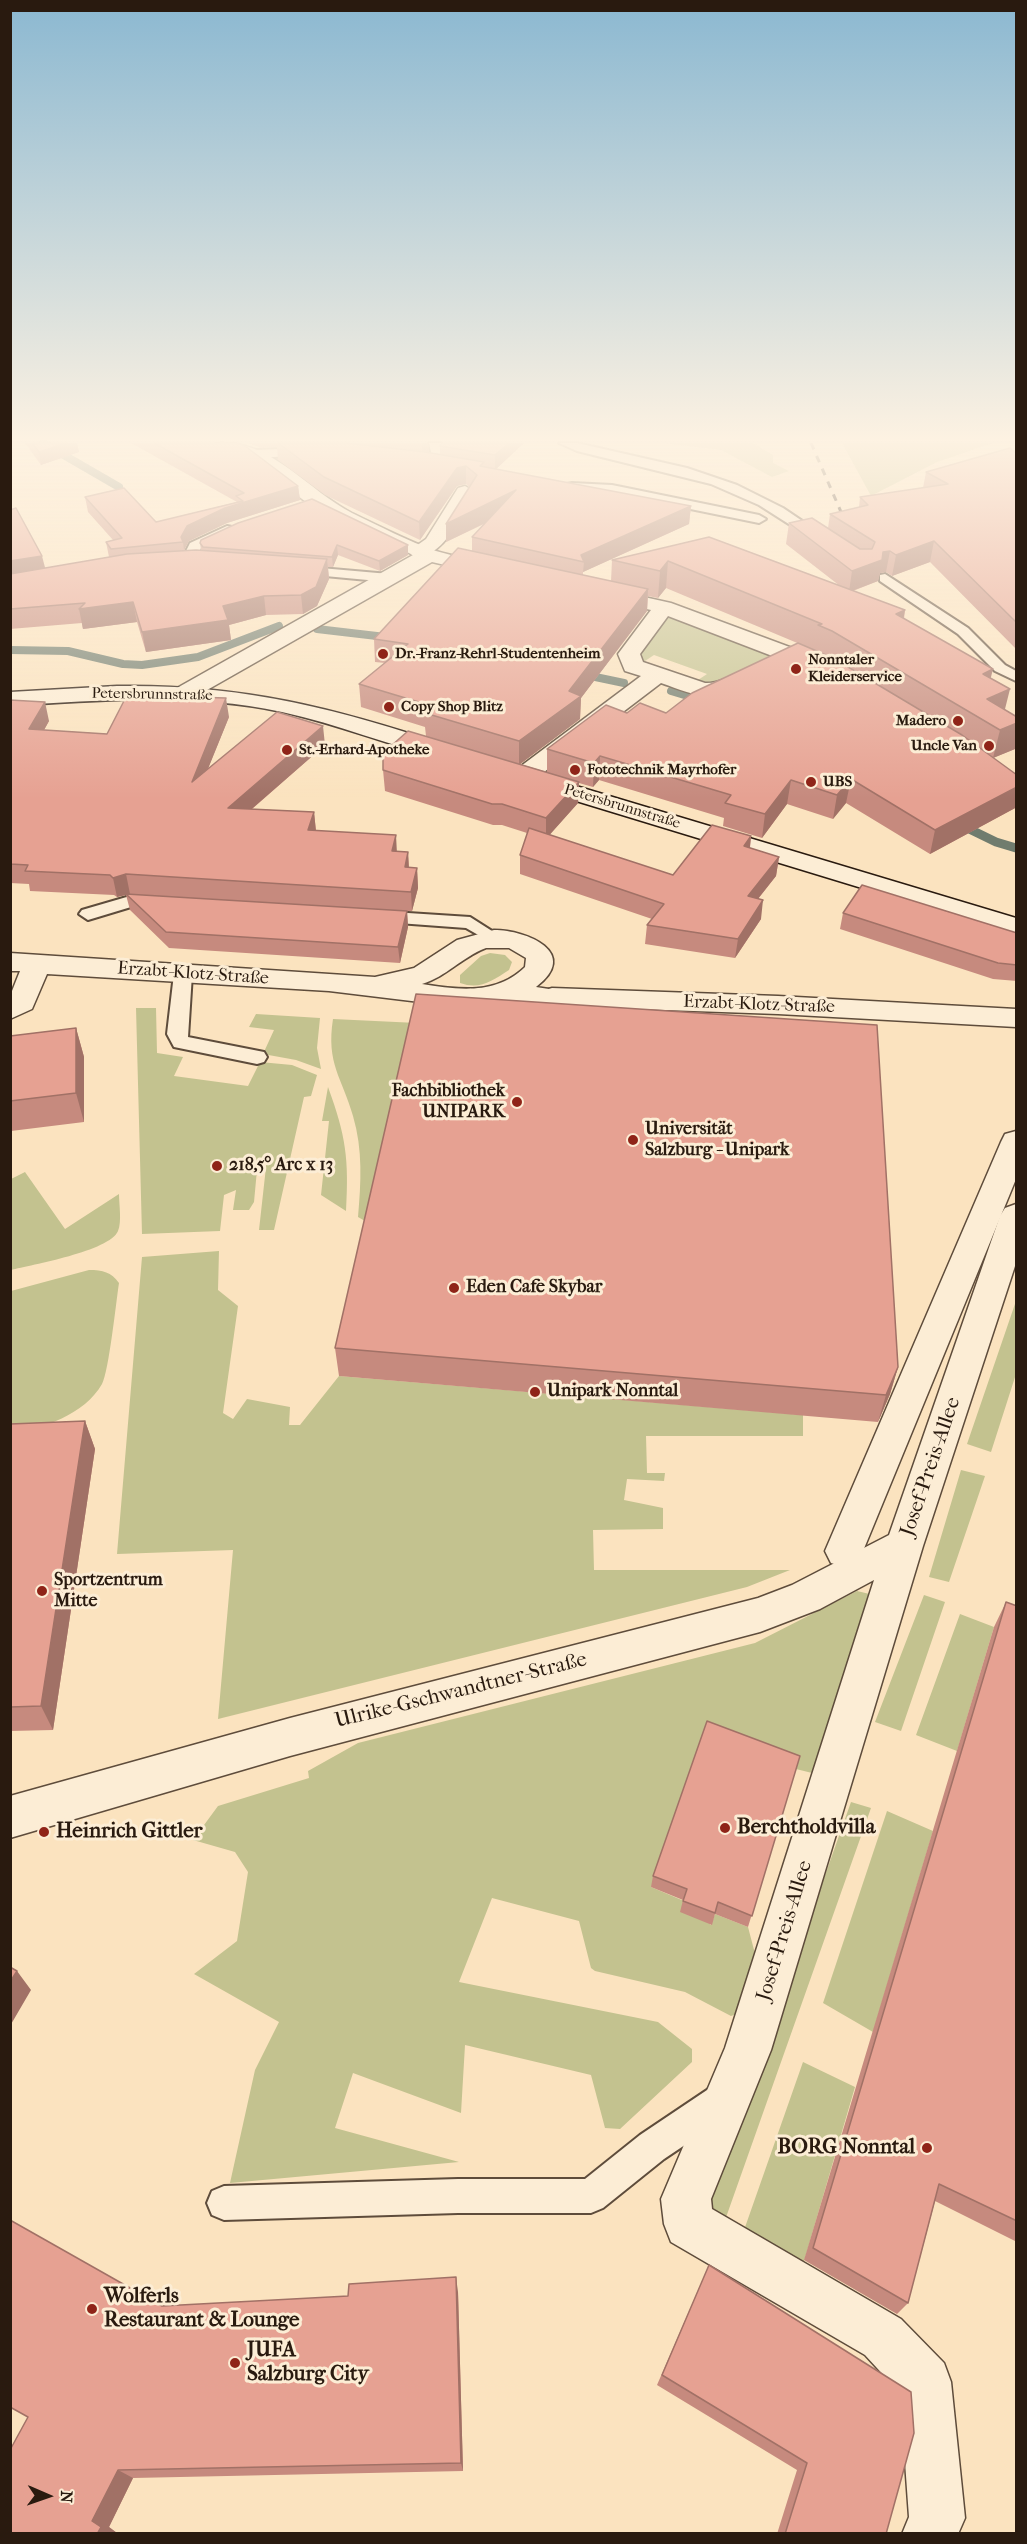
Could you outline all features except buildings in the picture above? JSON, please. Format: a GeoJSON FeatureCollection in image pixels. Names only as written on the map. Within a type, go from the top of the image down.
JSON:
{"type":"FeatureCollection","features":[{"type":"Feature","properties":{"kind":"street"},"geometry":{"type":"LineString","coordinates":[[185,693],[389,578],[412,562]]}},
{"type":"Feature","properties":{"kind":"street"},"geometry":{"type":"LineString","coordinates":[[461,562],[513,574]]}},
{"type":"Feature","properties":{"kind":"street"},"geometry":{"type":"LineString","coordinates":[[588,591],[664,607],[838,674]]}},
{"type":"Feature","properties":{"kind":"street"},"geometry":{"type":"LineString","coordinates":[[664,607],[629,654],[633,666],[656,676],[702,690],[717,691],[794,656]]}},
{"type":"Feature","properties":{"kind":"street","name":"Petersbrunnstraße"},"geometry":{"type":"LineString","coordinates":[[656,676],[512,774],[1017,927]]}},
{"type":"Feature","properties":{"kind":"street","name":"Petersbrunnstraße"},"geometry":{"type":"LineString","coordinates":[[10,699],[98,693],[185,693],[225,696],[314,712],[370,727],[462,758]]}},
{"type":"Feature","properties":{"kind":"street","name":"Erzabt-Klotz-Straße"},"geometry":{"type":"LineString","coordinates":[[376,986],[424,974],[465,947],[494,938],[521,942],[536,952],[540,962],[538,971],[527,982],[501,995]]}},
{"type":"Feature","properties":{"kind":"street"},"geometry":{"type":"LineString","coordinates":[[10,1010],[22,1003],[24,963]]}},
{"type":"Feature","properties":{"kind":"street","name":"Erzabt-Klotz-Straße"},"geometry":{"type":"LineString","coordinates":[[24,963],[376,986],[454,998],[501,995],[778,1005],[1017,1018]]}},
{"type":"Feature","properties":{"kind":"street"},"geometry":{"type":"LineString","coordinates":[[844,1551],[1017,1142]]}},
{"type":"Feature","properties":{"kind":"street","name":"Josef-Preis-Allee"},"geometry":{"type":"LineString","coordinates":[[930,2534],[937,2518],[925,2382],[883,2337],[689,2224],[686,2199],[748,2050],[904,1546],[1017,1216]]}},
{"type":"Feature","properties":{"kind":"street","name":"Ulrike-Gschwandtner-Straße"},"geometry":{"type":"LineString","coordinates":[[10,1817],[93,1790],[334,1724],[760,1616],[806,1597],[904,1546]]}},
{"type":"Feature","properties":{"kind":"lane"},"geometry":{"type":"LineString","coordinates":[[282,569],[389,578]]}},
{"type":"Feature","properties":{"kind":"lane"},"geometry":{"type":"LineString","coordinates":[[885,579],[963,630],[1000,668],[1017,677]]}},
{"type":"Feature","properties":{"kind":"lane"},"geometry":{"type":"LineString","coordinates":[[88,914],[130,901],[177,904]]}},
{"type":"Feature","properties":{"kind":"lane"},"geometry":{"type":"LineString","coordinates":[[365,916],[470,923],[494,938]]}},
{"type":"Feature","properties":{"kind":"lane"},"geometry":{"type":"LineString","coordinates":[[183,974],[177,1034],[181,1042],[257,1057]]}},
{"type":"Feature","properties":{"kind":"lane"},"geometry":{"type":"LineString","coordinates":[[224,2204],[458,2196],[591,2196],[652,2147],[728,2096]]}},
{"type":"Feature","properties":{"kind":"shaded area"},"geometry":{"type":"Polygon","coordinates":[[[670,616],[770,656],[717,683],[695,682],[707,674],[654,655],[642,663],[637,654],[670,616]]]}},
{"type":"Feature","properties":{"kind":"shaded area"},"geometry":{"type":"Polygon","coordinates":[[[490,953],[505,955],[512,962],[509,970],[480,985],[460,983],[460,975],[481,956],[490,953]]]}},
{"type":"Feature","properties":{"kind":"shaded area"},"geometry":{"type":"Polygon","coordinates":[[[136,1008],[156,1008],[157,1053],[183,1057],[174,1076],[248,1086],[260,1062],[292,1065],[317,1075],[311,1096],[304,1097],[274,1230],[259,1230],[267,1158],[258,1159],[254,1202],[249,1210],[233,1210],[236,1190],[224,1195],[220,1231],[142,1234],[136,1008]]]}},
{"type":"Feature","properties":{"kind":"shaded area"},"geometry":{"type":"Polygon","coordinates":[[[256,1014],[320,1018],[317,1048],[321,1069],[296,1060],[263,1054],[274,1030],[249,1027],[256,1014]]]}},
{"type":"Feature","properties":{"kind":"shaded area"},"geometry":{"type":"Polygon","coordinates":[[[333,1019],[417,1023],[372,1225],[358,1217],[360,1154],[353,1116],[333,1059],[331,1034],[333,1019]]]}},
{"type":"Feature","properties":{"kind":"shaded area"},"geometry":{"type":"Polygon","coordinates":[[[328,1087],[345,1148],[346,1211],[321,1195],[329,1121],[322,1121],[328,1087]]]}},
{"type":"Feature","properties":{"kind":"shaded area"},"geometry":{"type":"Polygon","coordinates":[[[25,1172],[65,1229],[119,1194],[118,1231],[101,1245],[86,1251],[11,1270],[11,1179],[25,1172]]]}},
{"type":"Feature","properties":{"kind":"shaded area"},"geometry":{"type":"Polygon","coordinates":[[[219,1251],[218,1290],[238,1306],[223,1413],[233,1419],[247,1399],[290,1407],[289,1425],[300,1425],[339,1376],[803,1415],[803,1436],[646,1436],[647,1473],[665,1473],[664,1481],[627,1479],[624,1500],[663,1508],[663,1529],[593,1530],[594,1570],[790,1570],[747,1587],[218,1719],[233,1550],[117,1554],[142,1257],[219,1251]]]}},
{"type":"Feature","properties":{"kind":"shaded area"},"geometry":{"type":"Polygon","coordinates":[[[89,1270],[106,1272],[119,1283],[110,1351],[102,1384],[85,1404],[74,1412],[49,1424],[11,1432],[11,1291],[89,1270]]]}},
{"type":"Feature","properties":{"kind":"shaded area"},"geometry":{"type":"Polygon","coordinates":[[[1016,1301],[1016,1374],[991,1452],[967,1444],[1016,1301]]]}},
{"type":"Feature","properties":{"kind":"shaded area"},"geometry":{"type":"Polygon","coordinates":[[[961,1470],[985,1476],[949,1582],[929,1577],[961,1470]]]}},
{"type":"Feature","properties":{"kind":"shaded area"},"geometry":{"type":"Polygon","coordinates":[[[857,1591],[878,1596],[824,1776],[796,1769],[651,1887],[684,1901],[711,1925],[715,1914],[748,1927],[759,1969],[750,2009],[731,2016],[685,1992],[595,1971],[591,1968],[579,1921],[492,1898],[459,1982],[658,2022],[692,2049],[692,2062],[620,2129],[605,2128],[591,2075],[465,2045],[461,2113],[353,2073],[335,2128],[459,2162],[230,2183],[255,2070],[279,2022],[194,1974],[237,1941],[248,1872],[235,1852],[193,1840],[218,1806],[309,1778],[308,1771],[358,1743],[755,1643],[857,1591]]]}},
{"type":"Feature","properties":{"kind":"shaded area"},"geometry":{"type":"Polygon","coordinates":[[[924,1595],[945,1602],[901,1731],[875,1722],[924,1595]]]}},
{"type":"Feature","properties":{"kind":"shaded area"},"geometry":{"type":"Polygon","coordinates":[[[960,1614],[994,1627],[957,1751],[916,1735],[960,1614]]]}},
{"type":"Feature","properties":{"kind":"shaded area"},"geometry":{"type":"Polygon","coordinates":[[[851,1802],[871,1808],[724,2223],[705,2214],[851,1802]]]}},
{"type":"Feature","properties":{"kind":"shaded area"},"geometry":{"type":"Polygon","coordinates":[[[887,1811],[933,1831],[873,2032],[823,2003],[887,1811]]]}},
{"type":"Feature","properties":{"kind":"shaded area"},"geometry":{"type":"Polygon","coordinates":[[[803,2062],[855,2087],[800,2275],[743,2233],[803,2062]]]}},
{"type":"Feature","properties":{"kind":"waterway"},"geometry":{"type":"LineString","coordinates":[[10,650],[68,651],[123,664],[142,665],[198,657],[279,626]]}},
{"type":"Feature","properties":{"kind":"waterway"},"geometry":{"type":"LineString","coordinates":[[317,629],[394,638]]}},
{"type":"Feature","properties":{"kind":"waterway"},"geometry":{"type":"LineString","coordinates":[[581,674],[624,683]]}},
{"type":"Feature","properties":{"kind":"waterway"},"geometry":{"type":"LineString","coordinates":[[671,691],[701,700]]}},
{"type":"Feature","properties":{"kind":"waterway"},"geometry":{"type":"LineString","coordinates":[[696,698],[702,700]]}},
{"type":"Feature","properties":{"kind":"waterway"},"geometry":{"type":"LineString","coordinates":[[959,824],[996,842],[1016,848]]}},
{"type":"Feature","properties":{"kind":"place","name":"Dr.-Franz-Rehrl-Studentenheim"},"geometry":{"type":"Point","coordinates":[383,654]}},
{"type":"Feature","properties":{"kind":"place","name":"Nonntaler Kleiderservice"},"geometry":{"type":"Point","coordinates":[796,669]}},
{"type":"Feature","properties":{"kind":"place","name":"Copy Shop Blitz"},"geometry":{"type":"Point","coordinates":[389,707]}},
{"type":"Feature","properties":{"kind":"place","name":"Madero"},"geometry":{"type":"Point","coordinates":[958,721]}},
{"type":"Feature","properties":{"kind":"place","name":"Uncle Van"},"geometry":{"type":"Point","coordinates":[989,746]}},
{"type":"Feature","properties":{"kind":"place","name":"St.-Erhard-Apotheke"},"geometry":{"type":"Point","coordinates":[287,750]}},
{"type":"Feature","properties":{"kind":"place","name":"Fototechnik Mayrhofer"},"geometry":{"type":"Point","coordinates":[575,770]}},
{"type":"Feature","properties":{"kind":"place","name":"UBS"},"geometry":{"type":"Point","coordinates":[811,782]}},
{"type":"Feature","properties":{"kind":"place","name":"Fachbibliothek UNIPARK"},"geometry":{"type":"Point","coordinates":[517,1102]}},
{"type":"Feature","properties":{"kind":"place","name":"Universität Salzburg - Unipark"},"geometry":{"type":"Point","coordinates":[633,1140]}},
{"type":"Feature","properties":{"kind":"place","name":"218,5° Arc x 13"},"geometry":{"type":"Point","coordinates":[217,1166]}},
{"type":"Feature","properties":{"kind":"place","name":"Eden Cafe Skybar"},"geometry":{"type":"Point","coordinates":[454,1288]}},
{"type":"Feature","properties":{"kind":"place","name":"Unipark Nonntal"},"geometry":{"type":"Point","coordinates":[535,1392]}},
{"type":"Feature","properties":{"kind":"place","name":"Sportzentrum Mitte"},"geometry":{"type":"Point","coordinates":[42,1591]}},
{"type":"Feature","properties":{"kind":"place","name":"Berchtholdvilla"},"geometry":{"type":"Point","coordinates":[725,1828]}},
{"type":"Feature","properties":{"kind":"place","name":"Heinrich Gittler"},"geometry":{"type":"Point","coordinates":[44,1832]}},
{"type":"Feature","properties":{"kind":"place","name":"BORG Nonntal"},"geometry":{"type":"Point","coordinates":[927,2148]}},
{"type":"Feature","properties":{"kind":"place","name":"Wolferls Restaurant & Lounge"},"geometry":{"type":"Point","coordinates":[92,2309]}},
{"type":"Feature","properties":{"kind":"place","name":"JUFA Salzburg City"},"geometry":{"type":"Point","coordinates":[235,2363]}}]}
